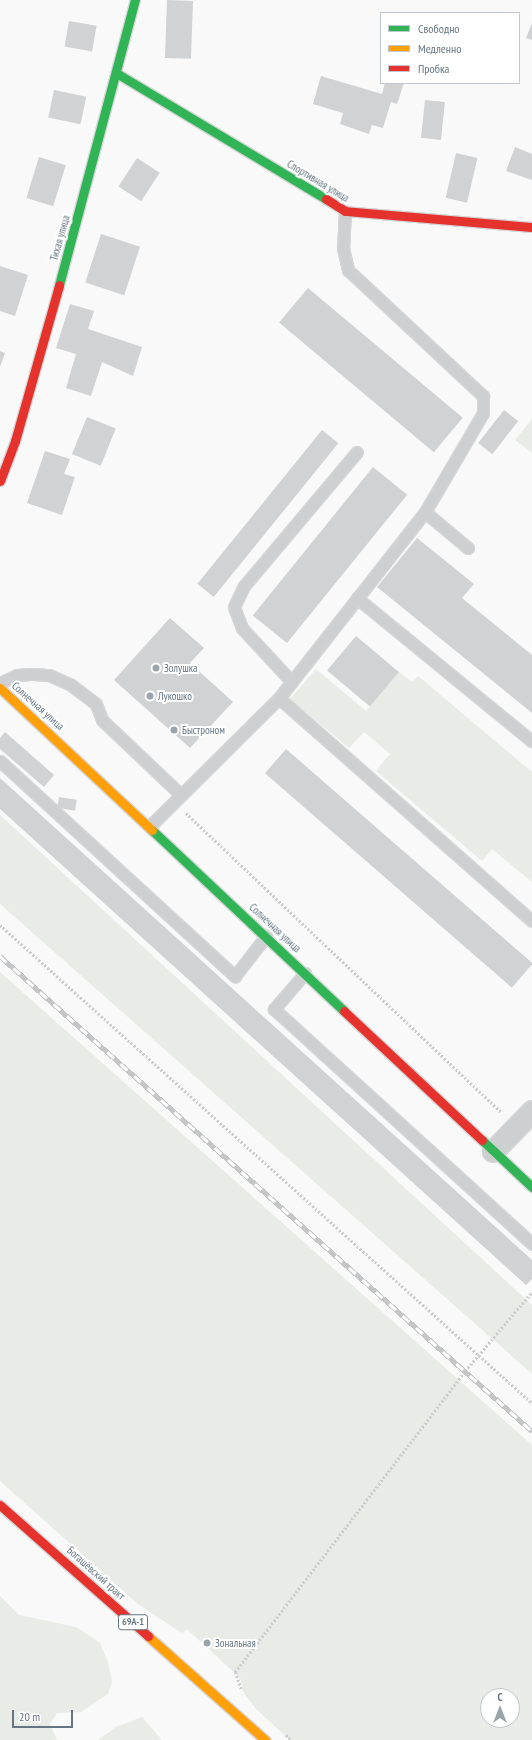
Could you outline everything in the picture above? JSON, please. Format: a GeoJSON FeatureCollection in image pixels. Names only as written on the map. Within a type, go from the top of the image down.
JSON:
{"type":"FeatureCollection","features":[{"type":"Feature","properties":{"kind":"street","name":"Тихая улица"},"geometry":{"type":"LineString","coordinates":[[0,481],[15,441],[118,74],[135,0]]}},
{"type":"Feature","properties":{"kind":"street","name":"Спортивная улица"},"geometry":{"type":"LineString","coordinates":[[118,74],[345,212],[532,227]]}},
{"type":"Feature","properties":{"kind":"street","name":"Солнечная улица"},"geometry":{"type":"LineString","coordinates":[[0,688],[150,826],[532,1187]]}},
{"type":"Feature","properties":{"kind":"street"},"geometry":{"type":"LineString","coordinates":[[493,1151],[532,1112]]}},
{"type":"Feature","properties":{"kind":"street","name":"Богашёвский тракт"},"geometry":{"type":"LineString","coordinates":[[0,1504],[265,1740]]}},
{"type":"Feature","properties":{"kind":"lane"},"geometry":{"type":"LineString","coordinates":[[150,826],[279,698],[425,512],[483,413],[482,396],[348,270],[343,248],[345,212]]}},
{"type":"Feature","properties":{"kind":"lane"},"geometry":{"type":"LineString","coordinates":[[291,681],[242,628],[234,607],[244,586],[356,452]]}},
{"type":"Feature","properties":{"kind":"lane"},"geometry":{"type":"LineString","coordinates":[[425,512],[468,548]]}},
{"type":"Feature","properties":{"kind":"lane"},"geometry":{"type":"LineString","coordinates":[[357,598],[532,741]]}},
{"type":"Feature","properties":{"kind":"lane"},"geometry":{"type":"LineString","coordinates":[[0,683],[16,675],[33,674],[49,675],[71,685],[96,704],[102,720],[178,798]]}},
{"type":"Feature","properties":{"kind":"lane"},"geometry":{"type":"LineString","coordinates":[[279,698],[532,921]]}},
{"type":"Feature","properties":{"kind":"lane"},"geometry":{"type":"LineString","coordinates":[[0,761],[234,976],[266,936]]}},
{"type":"Feature","properties":{"kind":"lane"},"geometry":{"type":"LineString","coordinates":[[304,973],[274,1009],[532,1244]]}},
{"type":"Feature","properties":{"kind":"path"},"geometry":{"type":"LineString","coordinates":[[178,798],[517,1127]]}},
{"type":"Feature","properties":{"kind":"path"},"geometry":{"type":"LineString","coordinates":[[0,925],[532,1403]]}},
{"type":"Feature","properties":{"kind":"path"},"geometry":{"type":"LineString","coordinates":[[243,1695],[235,1672],[478,1355],[532,1292]]}},
{"type":"Feature","properties":{"kind":"path"},"geometry":{"type":"LineString","coordinates":[[281,1730],[292,1740]]}},
{"type":"Feature","properties":{"kind":"shaded area"},"geometry":{"type":"Polygon","coordinates":[[[532,419],[532,453],[515,440],[532,419]]]}},
{"type":"Feature","properties":{"kind":"shaded area"},"geometry":{"type":"Polygon","coordinates":[[[316,669],[366,711],[399,672],[412,682],[418,676],[532,772],[532,882],[492,849],[482,861],[376,771],[390,754],[364,732],[349,748],[290,699],[316,669]]]}},
{"type":"Feature","properties":{"kind":"shaded area"},"geometry":{"type":"Polygon","coordinates":[[[0,815],[532,1305],[532,1374],[0,904],[0,815]]]}},
{"type":"Feature","properties":{"kind":"shaded area"},"geometry":{"type":"Polygon","coordinates":[[[0,972],[532,1445],[532,1740],[290,1740],[256,1709],[244,1693],[240,1678],[187,1629],[182,1633],[139,1605],[0,1481],[0,972]]]}},
{"type":"Feature","properties":{"kind":"shaded area"},"geometry":{"type":"Polygon","coordinates":[[[0,1596],[19,1615],[76,1627],[100,1643],[108,1662],[112,1682],[108,1694],[81,1712],[57,1713],[50,1724],[57,1740],[0,1740],[0,1596]]]}},
{"type":"Feature","properties":{"kind":"shaded area"},"geometry":{"type":"Polygon","coordinates":[[[142,1717],[162,1740],[98,1740],[116,1727],[142,1717]]]}},
{"type":"Feature","properties":{"kind":"building"},"geometry":{"type":"Polygon","coordinates":[[[167,0],[193,1],[191,59],[165,58],[167,0]]]}},
{"type":"Feature","properties":{"kind":"building"},"geometry":{"type":"Polygon","coordinates":[[[69,21],[97,26],[92,51],[64,47],[69,21]]]}},
{"type":"Feature","properties":{"kind":"building"},"geometry":{"type":"Polygon","coordinates":[[[532,23],[532,40],[526,38],[532,23]]]}},
{"type":"Feature","properties":{"kind":"building"},"geometry":{"type":"Polygon","coordinates":[[[321,76],[382,94],[385,84],[404,84],[397,104],[391,102],[383,128],[372,125],[369,134],[340,124],[343,113],[313,104],[321,76]]]}},
{"type":"Feature","properties":{"kind":"building"},"geometry":{"type":"Polygon","coordinates":[[[54,90],[86,97],[80,124],[48,117],[54,90]]]}},
{"type":"Feature","properties":{"kind":"building"},"geometry":{"type":"Polygon","coordinates":[[[425,100],[445,102],[441,140],[421,138],[425,100]]]}},
{"type":"Feature","properties":{"kind":"building"},"geometry":{"type":"Polygon","coordinates":[[[515,147],[532,154],[532,180],[506,171],[515,147]]]}},
{"type":"Feature","properties":{"kind":"building"},"geometry":{"type":"Polygon","coordinates":[[[456,153],[477,158],[467,203],[446,198],[456,153]]]}},
{"type":"Feature","properties":{"kind":"building"},"geometry":{"type":"Polygon","coordinates":[[[39,157],[66,165],[53,206],[26,198],[39,157]]]}},
{"type":"Feature","properties":{"kind":"building"},"geometry":{"type":"Polygon","coordinates":[[[137,158],[160,173],[141,201],[118,187],[137,158]]]}},
{"type":"Feature","properties":{"kind":"building"},"geometry":{"type":"Polygon","coordinates":[[[101,234],[140,247],[124,295],[85,283],[101,234]]]}},
{"type":"Feature","properties":{"kind":"building"},"geometry":{"type":"Polygon","coordinates":[[[0,266],[28,275],[15,316],[0,311],[0,266]]]}},
{"type":"Feature","properties":{"kind":"building"},"geometry":{"type":"Polygon","coordinates":[[[308,288],[463,418],[434,452],[279,322],[308,288]]]}},
{"type":"Feature","properties":{"kind":"building"},"geometry":{"type":"Polygon","coordinates":[[[70,304],[94,311],[88,329],[142,347],[133,376],[102,362],[91,396],[66,388],[76,354],[56,348],[70,304]]]}},
{"type":"Feature","properties":{"kind":"building"},"geometry":{"type":"Polygon","coordinates":[[[0,351],[5,353],[0,367],[0,351]]]}},
{"type":"Feature","properties":{"kind":"building"},"geometry":{"type":"Polygon","coordinates":[[[504,410],[518,421],[492,454],[478,443],[504,410]]]}},
{"type":"Feature","properties":{"kind":"building"},"geometry":{"type":"Polygon","coordinates":[[[87,417],[116,429],[101,466],[72,454],[87,417]]]}},
{"type":"Feature","properties":{"kind":"building"},"geometry":{"type":"Polygon","coordinates":[[[322,430],[338,443],[214,597],[197,584],[322,430]]]}},
{"type":"Feature","properties":{"kind":"building"},"geometry":{"type":"Polygon","coordinates":[[[45,451],[70,459],[64,474],[75,477],[62,515],[27,503],[45,451]]]}},
{"type":"Feature","properties":{"kind":"building"},"geometry":{"type":"Polygon","coordinates":[[[373,467],[407,495],[287,643],[253,615],[373,467]]]}},
{"type":"Feature","properties":{"kind":"building"},"geometry":{"type":"Polygon","coordinates":[[[417,538],[474,584],[462,598],[532,655],[532,713],[377,587],[417,538]]]}},
{"type":"Feature","properties":{"kind":"building"},"geometry":{"type":"Polygon","coordinates":[[[170,618],[204,648],[190,663],[233,702],[190,748],[114,680],[170,618]]]}},
{"type":"Feature","properties":{"kind":"building"},"geometry":{"type":"Polygon","coordinates":[[[356,636],[399,672],[370,706],[327,670],[356,636]]]}},
{"type":"Feature","properties":{"kind":"building"},"geometry":{"type":"Polygon","coordinates":[[[5,732],[54,775],[44,787],[0,749],[0,738],[5,732]]]}},
{"type":"Feature","properties":{"kind":"building"},"geometry":{"type":"Polygon","coordinates":[[[286,749],[532,963],[512,988],[265,773],[286,749]]]}},
{"type":"Feature","properties":{"kind":"building"},"geometry":{"type":"Polygon","coordinates":[[[0,778],[532,1260],[532,1279],[526,1285],[0,809],[0,778]]]}},
{"type":"Feature","properties":{"kind":"building"},"geometry":{"type":"Polygon","coordinates":[[[59,797],[77,800],[75,811],[57,808],[59,797]]]}},
{"type":"Feature","properties":{"kind":"railway"},"geometry":{"type":"LineString","coordinates":[[0,956],[532,1431]]}},
{"type":"Feature","properties":{"kind":"traffic: fast"},"geometry":{"type":"LineString","coordinates":[[59,285],[135,0]]}},
{"type":"Feature","properties":{"kind":"traffic: fast"},"geometry":{"type":"LineString","coordinates":[[118,74],[326,199]]}},
{"type":"Feature","properties":{"kind":"traffic: fast"},"geometry":{"type":"LineString","coordinates":[[152,830],[344,1011]]}},
{"type":"Feature","properties":{"kind":"traffic: fast"},"geometry":{"type":"LineString","coordinates":[[482,1140],[532,1187]]}},
{"type":"Feature","properties":{"kind":"traffic: slow"},"geometry":{"type":"LineString","coordinates":[[0,688],[152,830]]}},
{"type":"Feature","properties":{"kind":"traffic: slow"},"geometry":{"type":"LineString","coordinates":[[148,1636],[265,1740]]}},
{"type":"Feature","properties":{"kind":"traffic: jam"},"geometry":{"type":"LineString","coordinates":[[326,199],[345,211],[532,227]]}},
{"type":"Feature","properties":{"kind":"traffic: jam"},"geometry":{"type":"LineString","coordinates":[[0,481],[15,441],[59,285]]}},
{"type":"Feature","properties":{"kind":"traffic: jam"},"geometry":{"type":"LineString","coordinates":[[344,1011],[482,1140]]}},
{"type":"Feature","properties":{"kind":"traffic: jam"},"geometry":{"type":"LineString","coordinates":[[0,1505],[148,1636]]}},
{"type":"Feature","properties":{"kind":"place","name":"Золушка"},"geometry":{"type":"Point","coordinates":[156,668]}},
{"type":"Feature","properties":{"kind":"place","name":"Лукошко"},"geometry":{"type":"Point","coordinates":[150,696]}},
{"type":"Feature","properties":{"kind":"place","name":"Быстроном"},"geometry":{"type":"Point","coordinates":[174,730]}},
{"type":"Feature","properties":{"kind":"place","name":"Зональная"},"geometry":{"type":"Point","coordinates":[207,1643]}}]}
